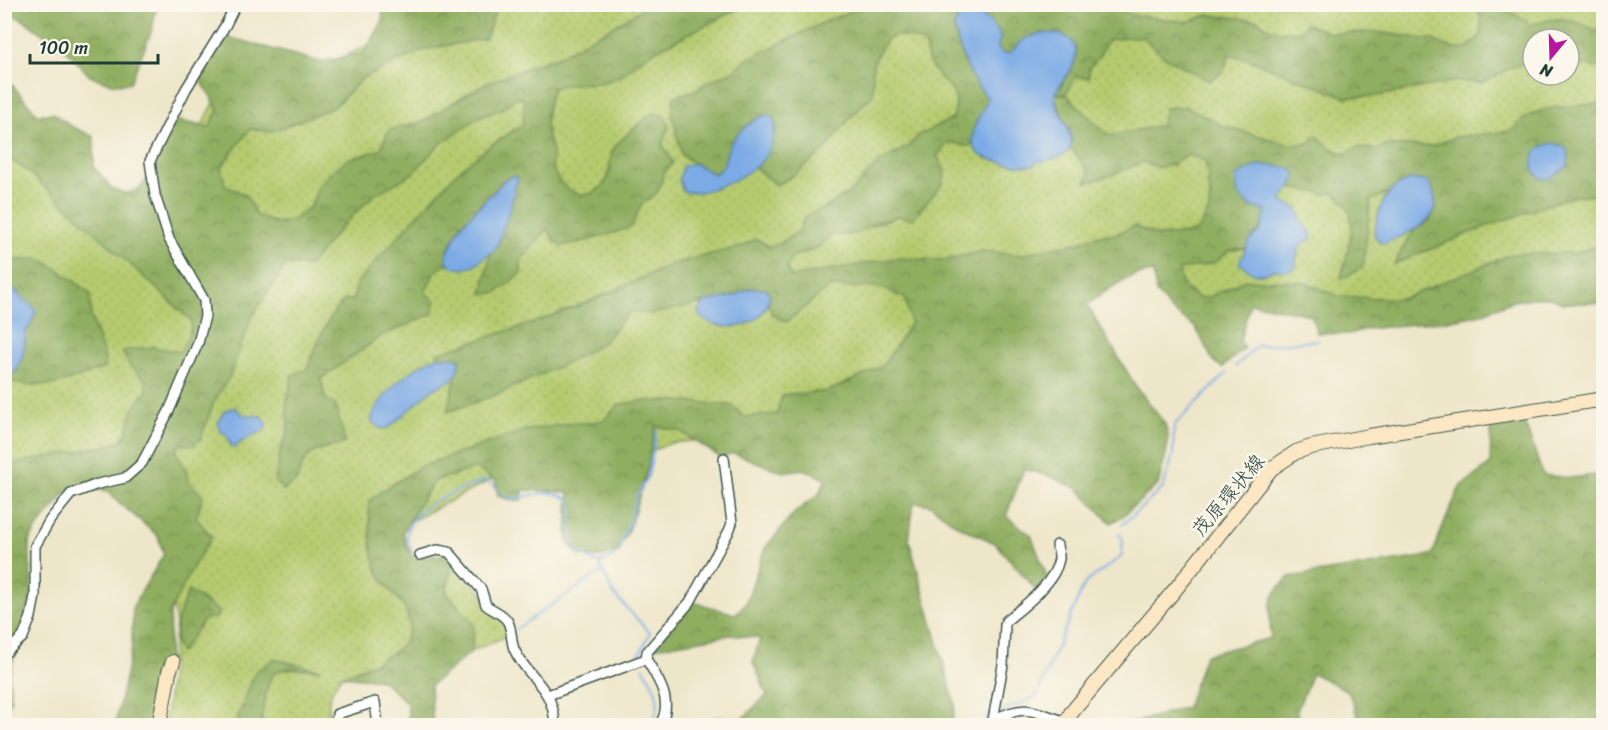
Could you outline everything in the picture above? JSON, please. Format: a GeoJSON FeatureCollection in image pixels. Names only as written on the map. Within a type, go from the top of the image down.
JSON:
{"type":"FeatureCollection","features":[{"type":"Feature","properties":{"kind":"main road","name":"茂原環状線"},"geometry":{"type":"LineString","coordinates":[[1066,724],[1082,698],[1174,591],[1271,469],[1296,452],[1369,436],[1604,399]]}},
{"type":"Feature","properties":{"kind":"main road"},"geometry":{"type":"LineString","coordinates":[[159,726],[173,662]]}},
{"type":"Feature","properties":{"kind":"street"},"geometry":{"type":"LineString","coordinates":[[4,654],[23,637],[31,617],[35,596],[35,546],[50,520],[70,494],[125,478],[142,463],[169,411],[198,343],[205,316],[204,300],[169,239],[155,195],[150,161],[190,81],[225,26],[236,4]]}},
{"type":"Feature","properties":{"kind":"street"},"geometry":{"type":"LineString","coordinates":[[659,726],[665,713],[666,699],[646,659],[647,652],[690,602],[729,531],[732,523],[724,458]]}},
{"type":"Feature","properties":{"kind":"street"},"geometry":{"type":"LineString","coordinates":[[991,723],[1003,665],[1004,626],[1006,621],[1032,601],[1054,571],[1059,560],[1057,545]]}},
{"type":"Feature","properties":{"kind":"street"},"geometry":{"type":"LineString","coordinates":[[420,555],[437,550],[449,552],[481,589],[486,605],[502,614],[508,622],[514,649],[520,660],[549,695],[555,712],[555,726]]}},
{"type":"Feature","properties":{"kind":"street"},"geometry":{"type":"LineString","coordinates":[[549,695],[646,659]]}},
{"type":"Feature","properties":{"kind":"street"},"geometry":{"type":"LineString","coordinates":[[336,726],[337,714],[375,702],[378,726]]}},
{"type":"Feature","properties":{"kind":"street"},"geometry":{"type":"LineString","coordinates":[[991,723],[1014,711],[1029,709],[1066,724]]}},
{"type":"Feature","properties":{"kind":"green space"},"geometry":{"type":"Polygon","coordinates":[[[868,4],[890,14],[899,11],[901,4],[1099,5],[1135,15],[1187,22],[1208,15],[1258,20],[1267,27],[1283,31],[1301,31],[1306,24],[1330,33],[1375,32],[1433,40],[1453,49],[1466,49],[1481,35],[1481,16],[1473,5],[1496,8],[1511,13],[1531,25],[1564,19],[1578,22],[1595,30],[1603,25],[1603,67],[1581,66],[1581,27],[1521,27],[1521,64],[1482,83],[1455,81],[1377,96],[1345,97],[1247,59],[1229,55],[1223,72],[1209,81],[1165,57],[1143,37],[1128,37],[1108,40],[1098,58],[1089,68],[1089,78],[1076,76],[1066,94],[1057,92],[1063,83],[1042,33],[1028,38],[1010,53],[1002,53],[998,48],[999,32],[983,15],[954,28],[966,65],[988,98],[974,131],[974,145],[966,146],[949,142],[937,156],[945,171],[943,184],[912,219],[898,216],[867,227],[857,234],[832,235],[819,247],[792,257],[787,269],[791,277],[896,258],[945,260],[984,251],[1021,255],[1078,243],[1099,235],[1117,234],[1134,226],[1158,236],[1192,233],[1199,229],[1209,210],[1210,189],[1207,185],[1209,178],[1205,161],[1189,155],[1176,161],[1172,166],[1171,164],[1160,168],[1143,162],[1086,183],[1089,172],[1071,148],[1070,132],[1055,99],[1056,93],[1068,96],[1110,136],[1162,125],[1165,108],[1188,107],[1223,126],[1291,145],[1310,143],[1316,135],[1330,148],[1344,154],[1358,147],[1376,150],[1386,146],[1433,146],[1456,137],[1511,131],[1520,121],[1542,110],[1603,103],[1603,192],[1567,198],[1485,227],[1394,264],[1406,242],[1416,229],[1431,218],[1435,208],[1433,192],[1428,182],[1403,182],[1371,200],[1363,268],[1341,279],[1351,233],[1349,211],[1343,202],[1334,193],[1326,194],[1290,188],[1294,183],[1258,165],[1239,194],[1250,206],[1266,211],[1263,224],[1247,248],[1229,251],[1214,263],[1179,270],[1183,289],[1200,298],[1209,297],[1245,280],[1303,282],[1338,296],[1402,299],[1512,254],[1575,253],[1603,244],[1604,303],[1562,303],[1551,298],[1532,298],[1513,301],[1481,314],[1458,319],[1367,329],[1348,334],[1317,333],[1311,315],[1250,303],[1240,341],[1244,348],[1222,368],[1212,359],[1196,328],[1171,310],[1156,292],[1153,272],[1134,276],[1110,288],[1087,305],[1135,385],[1165,424],[1168,436],[1167,450],[1158,485],[1123,516],[1111,523],[1077,488],[1024,469],[1006,516],[1031,535],[1047,577],[1037,591],[995,543],[958,526],[930,505],[914,502],[909,540],[955,704],[952,725],[713,725],[715,717],[742,719],[767,695],[753,662],[760,638],[730,635],[653,648],[693,602],[735,614],[746,603],[765,548],[796,511],[818,495],[826,479],[803,469],[783,472],[733,453],[721,458],[680,431],[656,426],[646,475],[628,532],[617,552],[602,557],[580,556],[567,542],[569,492],[523,490],[522,500],[513,501],[498,496],[495,481],[476,468],[434,481],[403,532],[407,547],[414,558],[449,554],[453,561],[446,592],[474,625],[472,651],[430,686],[433,725],[409,725],[407,703],[382,680],[341,676],[392,653],[402,645],[408,635],[409,622],[404,607],[384,583],[376,567],[371,538],[369,501],[422,466],[522,431],[604,420],[619,404],[676,401],[732,405],[744,417],[777,414],[782,395],[829,391],[883,366],[911,323],[905,298],[879,287],[830,287],[786,322],[772,314],[768,304],[770,295],[751,288],[734,296],[652,314],[630,311],[604,342],[573,360],[498,394],[447,412],[460,360],[452,357],[438,357],[437,353],[536,322],[588,302],[675,263],[740,247],[757,239],[770,247],[779,244],[799,231],[805,216],[825,208],[852,191],[877,164],[909,146],[921,133],[928,132],[953,119],[956,107],[953,92],[933,70],[924,43],[904,36],[893,36],[883,44],[875,60],[873,95],[852,116],[824,151],[791,177],[776,185],[754,167],[772,144],[775,122],[772,116],[764,115],[736,138],[728,149],[722,168],[714,174],[682,156],[672,114],[674,97],[697,89],[707,82],[734,71],[745,60],[868,4]]]}},
{"type":"Feature","properties":{"kind":"green space"},"geometry":{"type":"Polygon","coordinates":[[[4,5],[157,5],[152,30],[130,83],[113,84],[90,76],[69,53],[23,20],[5,11],[4,5]]]}},
{"type":"Feature","properties":{"kind":"green space"},"geometry":{"type":"Polygon","coordinates":[[[383,5],[497,5],[486,38],[423,50],[363,78],[334,107],[271,132],[250,129],[221,167],[225,186],[246,195],[256,215],[276,223],[292,221],[311,206],[318,187],[332,171],[348,159],[380,150],[389,130],[422,122],[484,84],[559,56],[648,5],[746,5],[650,53],[619,77],[600,83],[568,84],[553,88],[547,110],[546,128],[554,171],[562,184],[582,194],[596,191],[605,183],[615,147],[649,115],[655,113],[664,116],[669,126],[662,144],[673,163],[664,173],[657,193],[642,204],[631,227],[614,233],[561,246],[553,239],[548,228],[521,260],[521,274],[496,293],[482,294],[491,252],[498,245],[518,177],[495,191],[466,221],[451,244],[446,256],[448,263],[434,273],[425,293],[436,301],[432,314],[383,335],[321,379],[325,398],[336,406],[345,443],[313,453],[300,470],[297,481],[283,490],[275,482],[280,452],[288,430],[287,399],[292,375],[307,369],[332,315],[345,300],[353,300],[357,282],[457,172],[491,145],[523,125],[524,99],[517,97],[502,109],[477,118],[439,145],[412,174],[374,195],[343,225],[309,266],[286,265],[251,318],[230,376],[214,402],[201,438],[194,445],[180,444],[176,452],[186,469],[189,482],[203,496],[196,518],[212,537],[194,565],[170,612],[169,660],[153,725],[115,725],[132,647],[133,606],[164,554],[158,536],[105,490],[69,489],[29,541],[32,595],[9,676],[11,699],[5,712],[5,465],[119,443],[127,432],[133,409],[147,390],[146,380],[129,365],[122,351],[152,347],[180,352],[188,337],[192,321],[29,172],[5,156],[5,77],[38,115],[53,113],[71,126],[94,137],[94,167],[112,189],[135,196],[155,167],[159,152],[174,120],[210,127],[218,109],[196,72],[224,36],[321,62],[364,53],[382,23],[383,5]]]}},
{"type":"Feature","properties":{"kind":"green space"},"geometry":{"type":"Polygon","coordinates":[[[446,5],[1603,5],[1603,263],[1402,299],[1251,300],[1211,312],[1146,249],[888,403],[731,437],[671,443],[594,474],[502,474],[394,530],[432,676],[341,676],[329,699],[332,725],[165,725],[176,624],[164,555],[158,536],[105,490],[69,489],[5,497],[4,113],[103,204],[175,173],[213,105],[278,77],[321,67],[446,5]]]}},
{"type":"Feature","properties":{"kind":"green space"},"geometry":{"type":"Polygon","coordinates":[[[37,258],[53,266],[90,293],[91,316],[105,359],[104,368],[49,385],[13,382],[10,376],[16,371],[23,355],[26,331],[36,311],[5,282],[4,261],[37,258]]]}},
{"type":"Feature","properties":{"kind":"green space"},"geometry":{"type":"Polygon","coordinates":[[[1524,421],[1543,475],[1570,478],[1603,474],[1603,725],[1361,725],[1348,691],[1312,673],[1297,711],[1299,725],[1125,725],[1187,707],[1205,655],[1271,638],[1271,604],[1276,591],[1289,577],[1433,554],[1460,487],[1490,464],[1491,426],[1524,421]]]}},
{"type":"Feature","properties":{"kind":"green space"},"geometry":{"type":"Polygon","coordinates":[[[453,561],[503,617],[509,635],[472,651],[474,625],[446,592],[453,561]]]}},
{"type":"Feature","properties":{"kind":"green space"},"geometry":{"type":"Polygon","coordinates":[[[188,591],[220,612],[216,618],[203,621],[180,653],[176,630],[179,614],[188,591]]]}},
{"type":"Feature","properties":{"kind":"green space"},"geometry":{"type":"Polygon","coordinates":[[[274,659],[321,670],[280,670],[270,679],[261,719],[270,724],[235,725],[255,672],[274,659]]]}},
{"type":"Feature","properties":{"kind":"water"},"geometry":{"type":"Polygon","coordinates":[[[977,11],[998,31],[1000,38],[998,48],[1002,53],[1010,53],[1024,39],[1049,33],[1064,36],[1074,45],[1076,53],[1073,66],[1058,87],[1055,98],[1071,139],[1071,147],[1067,153],[1047,161],[1036,161],[1034,165],[1017,165],[989,159],[976,151],[973,140],[974,128],[988,98],[966,65],[954,27],[962,16],[977,11]]]}},
{"type":"Feature","properties":{"kind":"water"},"geometry":{"type":"Polygon","coordinates":[[[764,115],[772,116],[775,127],[770,147],[760,163],[744,174],[712,189],[701,192],[683,191],[679,179],[683,166],[694,163],[714,174],[721,168],[734,138],[764,115]]]}},
{"type":"Feature","properties":{"kind":"water"},"geometry":{"type":"Polygon","coordinates":[[[1555,143],[1567,149],[1568,166],[1550,178],[1542,179],[1533,170],[1533,159],[1544,145],[1555,143]]]}},
{"type":"Feature","properties":{"kind":"water"},"geometry":{"type":"Polygon","coordinates":[[[1258,165],[1284,167],[1295,172],[1296,177],[1293,184],[1281,201],[1298,209],[1302,222],[1312,234],[1311,239],[1302,244],[1298,250],[1296,267],[1288,271],[1275,269],[1265,274],[1255,274],[1239,263],[1250,240],[1261,230],[1266,211],[1253,207],[1240,197],[1235,177],[1258,165]]]}},
{"type":"Feature","properties":{"kind":"water"},"geometry":{"type":"Polygon","coordinates":[[[518,177],[496,249],[474,265],[464,269],[452,267],[446,256],[461,225],[507,178],[518,177]]]}},
{"type":"Feature","properties":{"kind":"water"},"geometry":{"type":"Polygon","coordinates":[[[1412,179],[1428,182],[1434,195],[1435,205],[1432,214],[1417,228],[1386,243],[1380,243],[1374,234],[1384,200],[1395,188],[1412,179]]]}},
{"type":"Feature","properties":{"kind":"water"},"geometry":{"type":"Polygon","coordinates":[[[5,282],[36,310],[31,325],[26,331],[23,355],[16,371],[5,378],[5,282]]]}},
{"type":"Feature","properties":{"kind":"water"},"geometry":{"type":"Polygon","coordinates":[[[751,288],[766,289],[770,295],[760,315],[752,322],[732,327],[721,326],[700,317],[698,311],[705,302],[734,296],[751,288]]]}},
{"type":"Feature","properties":{"kind":"water"},"geometry":{"type":"Polygon","coordinates":[[[438,357],[452,357],[460,360],[457,374],[451,380],[430,391],[386,429],[379,428],[371,421],[381,401],[398,382],[418,366],[438,357]]]}},
{"type":"Feature","properties":{"kind":"water"},"geometry":{"type":"Polygon","coordinates":[[[236,408],[243,415],[261,416],[266,425],[266,429],[262,432],[235,448],[231,446],[227,435],[220,431],[218,423],[224,411],[236,408]]]}},
{"type":"Feature","properties":{"kind":"waterway"},"geometry":{"type":"LineString","coordinates":[[1236,366],[1257,346],[1319,340]]}},
{"type":"Feature","properties":{"kind":"waterway"},"geometry":{"type":"LineString","coordinates":[[1122,525],[1163,488],[1173,455],[1174,425],[1227,373]]}},
{"type":"Feature","properties":{"kind":"waterway"},"geometry":{"type":"LineString","coordinates":[[412,552],[407,535],[410,524],[417,515],[438,500],[485,480],[504,495],[512,498],[549,493],[560,495],[571,501],[572,539],[579,551],[599,563],[611,558],[620,551],[623,534],[627,529],[638,494],[648,477],[657,431]]}},
{"type":"Feature","properties":{"kind":"waterway"},"geometry":{"type":"LineString","coordinates":[[1002,711],[1036,696],[1085,583],[1122,556],[1123,539],[1119,534]]}},
{"type":"Feature","properties":{"kind":"waterway"},"geometry":{"type":"LineString","coordinates":[[599,563],[613,593],[650,633],[639,655]]}},
{"type":"Feature","properties":{"kind":"waterway"},"geometry":{"type":"LineString","coordinates":[[516,629],[602,571]]}},
{"type":"Feature","properties":{"kind":"waterway"},"geometry":{"type":"LineString","coordinates":[[643,667],[655,688],[658,702],[651,726]]}},
{"type":"Feature","properties":{"kind":"waterway"},"geometry":{"type":"LineString","coordinates":[[984,726],[990,714]]}}]}
